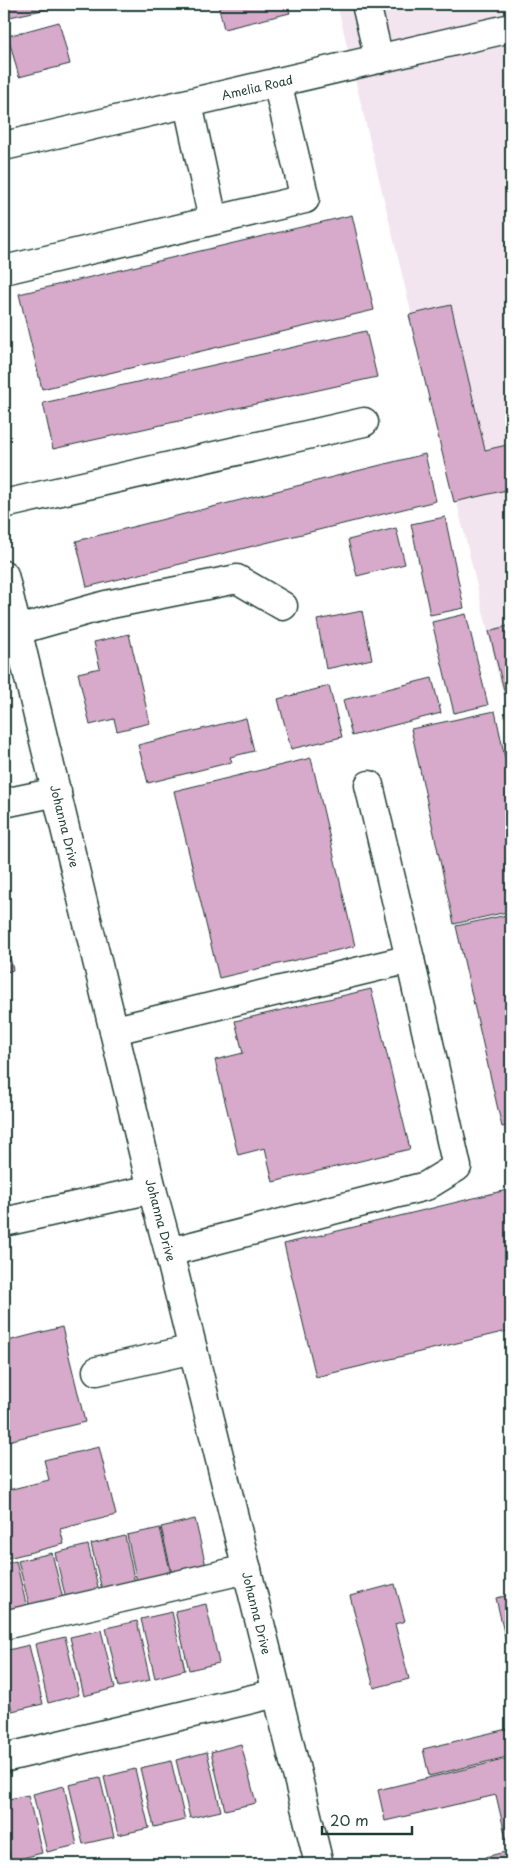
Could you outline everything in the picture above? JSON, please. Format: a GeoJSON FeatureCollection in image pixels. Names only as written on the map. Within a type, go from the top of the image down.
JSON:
{"type":"FeatureCollection","features":[{"type":"Feature","properties":{"kind":"street"},"geometry":{"type":"LineString","coordinates":[[366,4],[379,59]]}},
{"type":"Feature","properties":{"kind":"street","name":"Amelia Road"},"geometry":{"type":"LineString","coordinates":[[4,146],[511,28]]}},
{"type":"Feature","properties":{"kind":"street"},"geometry":{"type":"LineString","coordinates":[[4,270],[305,199],[277,82]]}},
{"type":"Feature","properties":{"kind":"street"},"geometry":{"type":"LineString","coordinates":[[188,104],[214,220]]}},
{"type":"Feature","properties":{"kind":"street"},"geometry":{"type":"LineString","coordinates":[[4,504],[364,422]]}},
{"type":"Feature","properties":{"kind":"street","name":"Johanna Drive"},"geometry":{"type":"LineString","coordinates":[[4,575],[318,1864]]}},
{"type":"Feature","properties":{"kind":"street"},"geometry":{"type":"LineString","coordinates":[[18,630],[106,605],[237,579],[283,606]]}},
{"type":"Feature","properties":{"kind":"street"},"geometry":{"type":"LineString","coordinates":[[170,1252],[426,1186],[457,1167],[369,785]]}},
{"type":"Feature","properties":{"kind":"street"},"geometry":{"type":"LineString","coordinates":[[4,803],[57,792]]}},
{"type":"Feature","properties":{"kind":"street"},"geometry":{"type":"LineString","coordinates":[[115,1030],[410,958]]}},
{"type":"Feature","properties":{"kind":"street"},"geometry":{"type":"LineString","coordinates":[[4,1222],[152,1188]]}},
{"type":"Feature","properties":{"kind":"street"},"geometry":{"type":"LineString","coordinates":[[98,1371],[193,1349]]}},
{"type":"Feature","properties":{"kind":"street"},"geometry":{"type":"LineString","coordinates":[[4,1625],[247,1569]]}},
{"type":"Feature","properties":{"kind":"street"},"geometry":{"type":"LineString","coordinates":[[4,1758],[277,1693]]}},
{"type":"Feature","properties":{"kind":"shaded area"},"geometry":{"type":"Polygon","coordinates":[[[337,4],[511,4],[511,728],[337,4]]]}},
{"type":"Feature","properties":{"kind":"building"},"geometry":{"type":"Polygon","coordinates":[[[4,4],[60,4],[61,6],[5,18],[4,4]]]}},
{"type":"Feature","properties":{"kind":"building"},"geometry":{"type":"Polygon","coordinates":[[[218,4],[287,4],[290,13],[224,29],[218,4]]]}},
{"type":"Feature","properties":{"kind":"building"},"geometry":{"type":"Polygon","coordinates":[[[59,22],[70,64],[19,77],[8,36],[59,22]]]}},
{"type":"Feature","properties":{"kind":"building"},"geometry":{"type":"Polygon","coordinates":[[[352,215],[374,310],[42,389],[19,294],[352,215]]]}},
{"type":"Feature","properties":{"kind":"building"},"geometry":{"type":"Polygon","coordinates":[[[451,305],[485,450],[511,444],[511,489],[454,502],[409,315],[451,305]]]}},
{"type":"Feature","properties":{"kind":"building"},"geometry":{"type":"Polygon","coordinates":[[[366,331],[377,377],[53,449],[43,403],[366,331]]]}},
{"type":"Feature","properties":{"kind":"building"},"geometry":{"type":"Polygon","coordinates":[[[425,454],[436,501],[87,587],[76,541],[425,454]]]}},
{"type":"Feature","properties":{"kind":"building"},"geometry":{"type":"Polygon","coordinates":[[[445,517],[464,608],[430,615],[411,524],[445,517]]]}},
{"type":"Feature","properties":{"kind":"building"},"geometry":{"type":"Polygon","coordinates":[[[396,528],[405,564],[357,576],[348,540],[396,528]]]}},
{"type":"Feature","properties":{"kind":"building"},"geometry":{"type":"Polygon","coordinates":[[[362,611],[372,659],[326,669],[317,620],[362,611]]]}},
{"type":"Feature","properties":{"kind":"building"},"geometry":{"type":"Polygon","coordinates":[[[466,614],[488,705],[454,713],[432,622],[466,614]]]}},
{"type":"Feature","properties":{"kind":"building"},"geometry":{"type":"Polygon","coordinates":[[[511,625],[511,693],[505,694],[489,631],[511,625]]]}},
{"type":"Feature","properties":{"kind":"building"},"geometry":{"type":"Polygon","coordinates":[[[129,634],[150,723],[117,731],[114,719],[90,725],[78,673],[100,668],[94,642],[129,634]]]}},
{"type":"Feature","properties":{"kind":"building"},"geometry":{"type":"Polygon","coordinates":[[[432,678],[441,713],[352,736],[343,700],[432,678]]]}},
{"type":"Feature","properties":{"kind":"building"},"geometry":{"type":"Polygon","coordinates":[[[329,686],[342,737],[291,749],[278,699],[329,686]]]}},
{"type":"Feature","properties":{"kind":"building"},"geometry":{"type":"Polygon","coordinates":[[[495,711],[511,786],[511,911],[454,924],[411,729],[495,711]]]}},
{"type":"Feature","properties":{"kind":"building"},"geometry":{"type":"Polygon","coordinates":[[[246,718],[254,751],[230,757],[232,762],[148,783],[138,745],[246,718]]]}},
{"type":"Feature","properties":{"kind":"building"},"geometry":{"type":"Polygon","coordinates":[[[311,758],[355,946],[219,978],[174,791],[311,758]]]}},
{"type":"Feature","properties":{"kind":"building"},"geometry":{"type":"Polygon","coordinates":[[[511,914],[511,1125],[502,1127],[456,926],[511,914]]]}},
{"type":"Feature","properties":{"kind":"building"},"geometry":{"type":"Polygon","coordinates":[[[4,932],[13,970],[4,973],[4,932]]]}},
{"type":"Feature","properties":{"kind":"building"},"geometry":{"type":"Polygon","coordinates":[[[371,989],[410,1149],[273,1182],[265,1148],[238,1155],[215,1060],[243,1053],[235,1021],[371,989]]]}},
{"type":"Feature","properties":{"kind":"building"},"geometry":{"type":"Polygon","coordinates":[[[511,1189],[511,1330],[316,1377],[284,1244],[511,1189]]]}},
{"type":"Feature","properties":{"kind":"building"},"geometry":{"type":"Polygon","coordinates":[[[62,1327],[85,1422],[4,1442],[4,1342],[62,1327]]]}},
{"type":"Feature","properties":{"kind":"building"},"geometry":{"type":"Polygon","coordinates":[[[99,1447],[116,1515],[60,1529],[64,1544],[4,1559],[4,1491],[49,1480],[44,1460],[99,1447]]]}},
{"type":"Feature","properties":{"kind":"building"},"geometry":{"type":"Polygon","coordinates":[[[195,1519],[206,1566],[172,1574],[161,1527],[195,1519]]]}},
{"type":"Feature","properties":{"kind":"building"},"geometry":{"type":"Polygon","coordinates":[[[160,1528],[171,1574],[137,1582],[127,1535],[160,1528]]]}},
{"type":"Feature","properties":{"kind":"building"},"geometry":{"type":"Polygon","coordinates":[[[125,1536],[135,1583],[102,1590],[91,1544],[125,1536]]]}},
{"type":"Feature","properties":{"kind":"building"},"geometry":{"type":"Polygon","coordinates":[[[88,1545],[99,1591],[66,1599],[55,1553],[88,1545]]]}},
{"type":"Feature","properties":{"kind":"building"},"geometry":{"type":"Polygon","coordinates":[[[52,1553],[63,1599],[30,1608],[18,1561],[52,1553]]]}},
{"type":"Feature","properties":{"kind":"building"},"geometry":{"type":"Polygon","coordinates":[[[16,1561],[27,1608],[4,1613],[4,1564],[16,1561]]]}},
{"type":"Feature","properties":{"kind":"building"},"geometry":{"type":"Polygon","coordinates":[[[395,1584],[405,1621],[395,1624],[409,1679],[374,1688],[350,1596],[395,1584]]]}},
{"type":"Feature","properties":{"kind":"building"},"geometry":{"type":"Polygon","coordinates":[[[511,1595],[511,1654],[509,1654],[496,1598],[511,1595]]]}},
{"type":"Feature","properties":{"kind":"building"},"geometry":{"type":"Polygon","coordinates":[[[206,1604],[219,1663],[189,1670],[175,1611],[206,1604]]]}},
{"type":"Feature","properties":{"kind":"building"},"geometry":{"type":"Polygon","coordinates":[[[172,1612],[185,1670],[155,1678],[141,1619],[172,1612]]]}},
{"type":"Feature","properties":{"kind":"building"},"geometry":{"type":"Polygon","coordinates":[[[137,1621],[150,1680],[119,1687],[106,1628],[137,1621]]]}},
{"type":"Feature","properties":{"kind":"building"},"geometry":{"type":"Polygon","coordinates":[[[101,1630],[115,1688],[84,1696],[70,1637],[101,1630]]]}},
{"type":"Feature","properties":{"kind":"building"},"geometry":{"type":"Polygon","coordinates":[[[65,1637],[79,1695],[48,1703],[35,1644],[65,1637]]]}},
{"type":"Feature","properties":{"kind":"building"},"geometry":{"type":"Polygon","coordinates":[[[29,1645],[43,1704],[12,1711],[4,1676],[4,1651],[29,1645]]]}},
{"type":"Feature","properties":{"kind":"building"},"geometry":{"type":"Polygon","coordinates":[[[511,1728],[511,1756],[429,1776],[423,1749],[511,1728]]]}},
{"type":"Feature","properties":{"kind":"building"},"geometry":{"type":"Polygon","coordinates":[[[241,1744],[256,1803],[225,1810],[211,1752],[241,1744]]]}},
{"type":"Feature","properties":{"kind":"building"},"geometry":{"type":"Polygon","coordinates":[[[207,1752],[221,1811],[190,1818],[176,1760],[207,1752]]]}},
{"type":"Feature","properties":{"kind":"building"},"geometry":{"type":"Polygon","coordinates":[[[511,1758],[511,1864],[487,1864],[485,1857],[509,1851],[496,1795],[385,1821],[378,1790],[511,1758]]]}},
{"type":"Feature","properties":{"kind":"building"},"geometry":{"type":"Polygon","coordinates":[[[171,1761],[185,1820],[154,1827],[140,1768],[171,1761]]]}},
{"type":"Feature","properties":{"kind":"building"},"geometry":{"type":"Polygon","coordinates":[[[135,1769],[149,1828],[118,1835],[104,1777],[135,1769]]]}},
{"type":"Feature","properties":{"kind":"building"},"geometry":{"type":"Polygon","coordinates":[[[100,1778],[114,1837],[83,1844],[69,1785],[100,1778]]]}},
{"type":"Feature","properties":{"kind":"building"},"geometry":{"type":"Polygon","coordinates":[[[64,1786],[77,1845],[47,1852],[33,1794],[64,1786]]]}},
{"type":"Feature","properties":{"kind":"building"},"geometry":{"type":"Polygon","coordinates":[[[28,1795],[42,1853],[11,1861],[4,1831],[4,1800],[28,1795]]]}}]}
